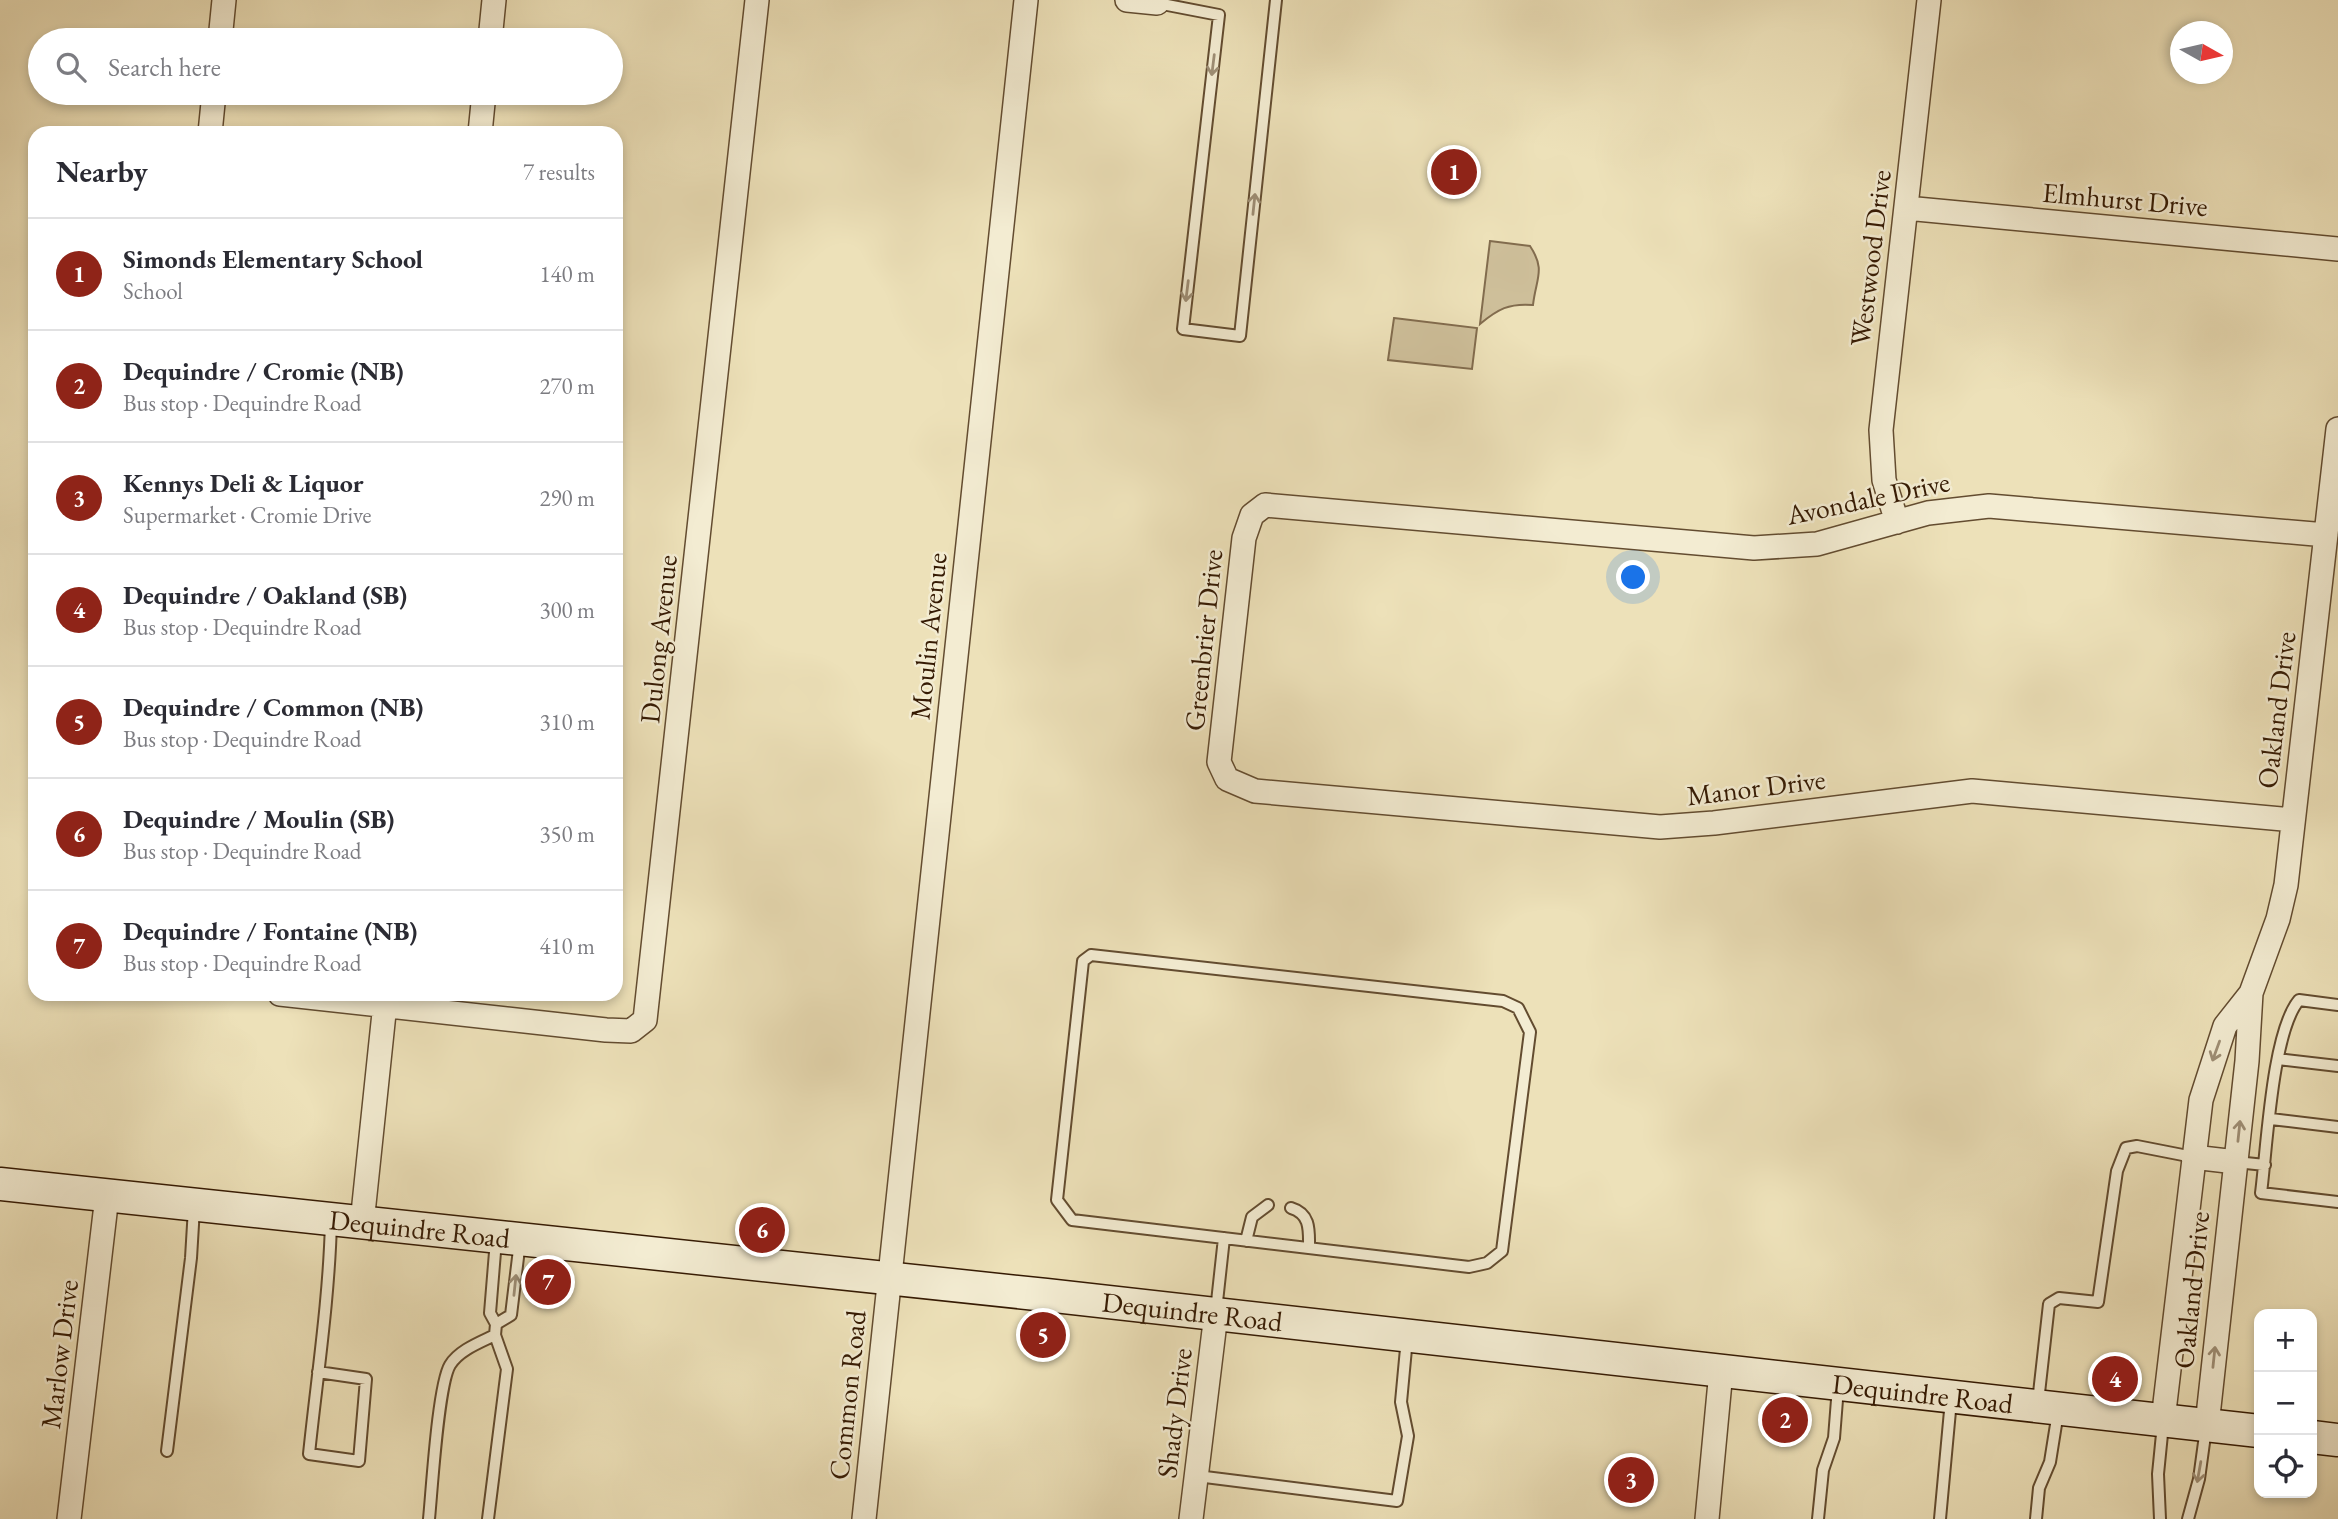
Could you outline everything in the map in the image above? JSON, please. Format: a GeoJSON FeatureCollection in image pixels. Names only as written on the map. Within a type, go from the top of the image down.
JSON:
{"type":"FeatureCollection","features":[{"type":"Feature","properties":{"kind":"main road","name":"Dequindre Road"},"geometry":{"type":"LineString","coordinates":[[0,1184],[889,1278],[2254,1430]]}},
{"type":"Feature","properties":{"kind":"main road"},"geometry":{"type":"LineString","coordinates":[[2317,1438],[2338,1440]]}},
{"type":"Feature","properties":{"kind":"street"},"geometry":{"type":"LineString","coordinates":[[222,28],[225,0]]}},
{"type":"Feature","properties":{"kind":"street"},"geometry":{"type":"LineString","coordinates":[[491,28],[494,0]]}},
{"type":"Feature","properties":{"kind":"street","name":"Dulong Avenue"},"geometry":{"type":"LineString","coordinates":[[399,1001],[606,1030],[631,1031],[645,1020],[757,0]]}},
{"type":"Feature","properties":{"kind":"street","name":"Moulin Avenue"},"geometry":{"type":"LineString","coordinates":[[889,1278],[1026,0]]}},
{"type":"Feature","properties":{"kind":"street"},"geometry":{"type":"LineString","coordinates":[[1127,0],[1157,3]]}},
{"type":"Feature","properties":{"kind":"street","name":"Westwood Drive"},"geometry":{"type":"LineString","coordinates":[[1897,522],[1884,480],[1881,430],[1929,0]]}},
{"type":"Feature","properties":{"kind":"street"},"geometry":{"type":"LineString","coordinates":[[211,126],[214,105]]}},
{"type":"Feature","properties":{"kind":"street"},"geometry":{"type":"LineString","coordinates":[[481,126],[483,105]]}},
{"type":"Feature","properties":{"kind":"street","name":"Elmhurst Drive"},"geometry":{"type":"LineString","coordinates":[[1906,208],[2338,249]]}},
{"type":"Feature","properties":{"kind":"street","name":"Oakland Drive"},"geometry":{"type":"LineString","coordinates":[[2207,1425],[2236,1161],[2250,993],[2278,919],[2293,820],[2338,429]]}},
{"type":"Feature","properties":{"kind":"street","name":"Avondale Drive"},"geometry":{"type":"LineString","coordinates":[[1257,509],[1265,505],[1286,505],[1754,548],[1816,544],[1959,507],[1989,506],[2326,535]]}},
{"type":"Feature","properties":{"kind":"street","name":"Greenbrier Drive"},"geometry":{"type":"LineString","coordinates":[[1227,779],[1219,762],[1244,538],[1257,509]]}},
{"type":"Feature","properties":{"kind":"street","name":"Manor Drive"},"geometry":{"type":"LineString","coordinates":[[1227,779],[1255,791],[1637,826],[1714,823],[1972,791],[2293,820]]}},
{"type":"Feature","properties":{"kind":"street","name":"Oakland Drive"},"geometry":{"type":"LineString","coordinates":[[2163,1420],[2201,1100],[2225,1026],[2250,993]]}},
{"type":"Feature","properties":{"kind":"street"},"geometry":{"type":"LineString","coordinates":[[347,1221],[385,1001]]}},
{"type":"Feature","properties":{"kind":"street"},"geometry":{"type":"LineString","coordinates":[[2193,1157],[2236,1161]]}},
{"type":"Feature","properties":{"kind":"street","name":"Marlow Drive"},"geometry":{"type":"LineString","coordinates":[[69,1519],[107,1196]]}},
{"type":"Feature","properties":{"kind":"street","name":"Common Road"},"geometry":{"type":"LineString","coordinates":[[864,1519],[886,1334],[889,1278]]}},
{"type":"Feature","properties":{"kind":"street","name":"Shady Drive"},"geometry":{"type":"LineString","coordinates":[[1191,1519],[1216,1314]]}},
{"type":"Feature","properties":{"kind":"street"},"geometry":{"type":"LineString","coordinates":[[1707,1519],[1721,1371]]}},
{"type":"Feature","properties":{"kind":"lane"},"geometry":{"type":"LineString","coordinates":[[1202,12],[1204,0]]}},
{"type":"Feature","properties":{"kind":"lane"},"geometry":{"type":"LineString","coordinates":[[1157,3],[1219,15],[1183,329],[1240,335],[1276,0]]}},
{"type":"Feature","properties":{"kind":"lane"},"geometry":{"type":"LineString","coordinates":[[1091,955],[1503,1001],[1518,1008],[1530,1032],[1502,1251],[1488,1263],[1469,1267],[1246,1241],[1072,1220],[1057,1200],[1083,961],[1091,955]]}},
{"type":"Feature","properties":{"kind":"lane"},"geometry":{"type":"LineString","coordinates":[[2338,1005],[2299,1000],[2291,1010],[2278,1059],[2261,1193],[2338,1202]]}},
{"type":"Feature","properties":{"kind":"lane"},"geometry":{"type":"LineString","coordinates":[[2278,1059],[2338,1066]]}},
{"type":"Feature","properties":{"kind":"lane"},"geometry":{"type":"LineString","coordinates":[[2271,1119],[2338,1127]]}},
{"type":"Feature","properties":{"kind":"lane"},"geometry":{"type":"LineString","coordinates":[[2036,1519],[2039,1488],[2050,1462],[2049,1304],[2059,1298],[2098,1302],[2117,1171],[2126,1148],[2137,1146],[2193,1157]]}},
{"type":"Feature","properties":{"kind":"lane"},"geometry":{"type":"LineString","coordinates":[[2236,1161],[2264,1165]]}},
{"type":"Feature","properties":{"kind":"lane"},"geometry":{"type":"LineString","coordinates":[[1246,1241],[1252,1217],[1268,1205]]}},
{"type":"Feature","properties":{"kind":"lane"},"geometry":{"type":"LineString","coordinates":[[167,1451],[191,1258],[194,1206]]}},
{"type":"Feature","properties":{"kind":"lane"},"geometry":{"type":"LineString","coordinates":[[1292,1208],[1306,1217],[1309,1248]]}},
{"type":"Feature","properties":{"kind":"lane"},"geometry":{"type":"LineString","coordinates":[[318,1372],[366,1379],[359,1461],[309,1454],[318,1372],[330,1275],[347,1221]]}},
{"type":"Feature","properties":{"kind":"lane"},"geometry":{"type":"LineString","coordinates":[[1216,1314],[1224,1238]]}},
{"type":"Feature","properties":{"kind":"lane"},"geometry":{"type":"LineString","coordinates":[[488,1519],[507,1369],[490,1312],[508,1239]]}},
{"type":"Feature","properties":{"kind":"lane"},"geometry":{"type":"LineString","coordinates":[[429,1519],[443,1391],[450,1365],[511,1315],[508,1239]]}},
{"type":"Feature","properties":{"kind":"lane"},"geometry":{"type":"LineString","coordinates":[[1196,1476],[1397,1501],[1408,1436],[1401,1402],[1407,1335]]}},
{"type":"Feature","properties":{"kind":"lane"},"geometry":{"type":"LineString","coordinates":[[1818,1519],[1823,1470],[1834,1438],[1838,1384]]}},
{"type":"Feature","properties":{"kind":"lane"},"geometry":{"type":"LineString","coordinates":[[1940,1519],[1951,1396]]}},
{"type":"Feature","properties":{"kind":"lane"},"geometry":{"type":"LineString","coordinates":[[2160,1519],[2158,1475],[2163,1420]]}},
{"type":"Feature","properties":{"kind":"lane"},"geometry":{"type":"LineString","coordinates":[[2188,1519],[2199,1479],[2207,1425]]}},
{"type":"Feature","properties":{"kind":"shaded area"},"geometry":{"type":"Polygon","coordinates":[[[1490,241],[1530,246],[1538,262],[1539,274],[1533,305],[1504,308],[1480,324],[1490,241]]]}},
{"type":"Feature","properties":{"kind":"shaded area"},"geometry":{"type":"Polygon","coordinates":[[[1394,318],[1477,328],[1472,369],[1388,360],[1394,318]]]}},
{"type":"Feature","properties":{"kind":"place","name":"Simonds Elementary School"},"geometry":{"type":"Point","coordinates":[1454,172]}},
{"type":"Feature","properties":{"kind":"place","name":"Dequindre / Moulin (SB)"},"geometry":{"type":"Point","coordinates":[762,1230]}},
{"type":"Feature","properties":{"kind":"place","name":"Dequindre / Fontaine (NB)"},"geometry":{"type":"Point","coordinates":[548,1282]}},
{"type":"Feature","properties":{"kind":"place","name":"Dequindre / Common (NB)"},"geometry":{"type":"Point","coordinates":[1043,1335]}},
{"type":"Feature","properties":{"kind":"place","name":"Dequindre / Oakland (SB)"},"geometry":{"type":"Point","coordinates":[2115,1379]}},
{"type":"Feature","properties":{"kind":"place","name":"Dequindre / Cromie (NB)"},"geometry":{"type":"Point","coordinates":[1785,1420]}},
{"type":"Feature","properties":{"kind":"place","name":"Kennys Deli & Liquor"},"geometry":{"type":"Point","coordinates":[1631,1480]}}]}
